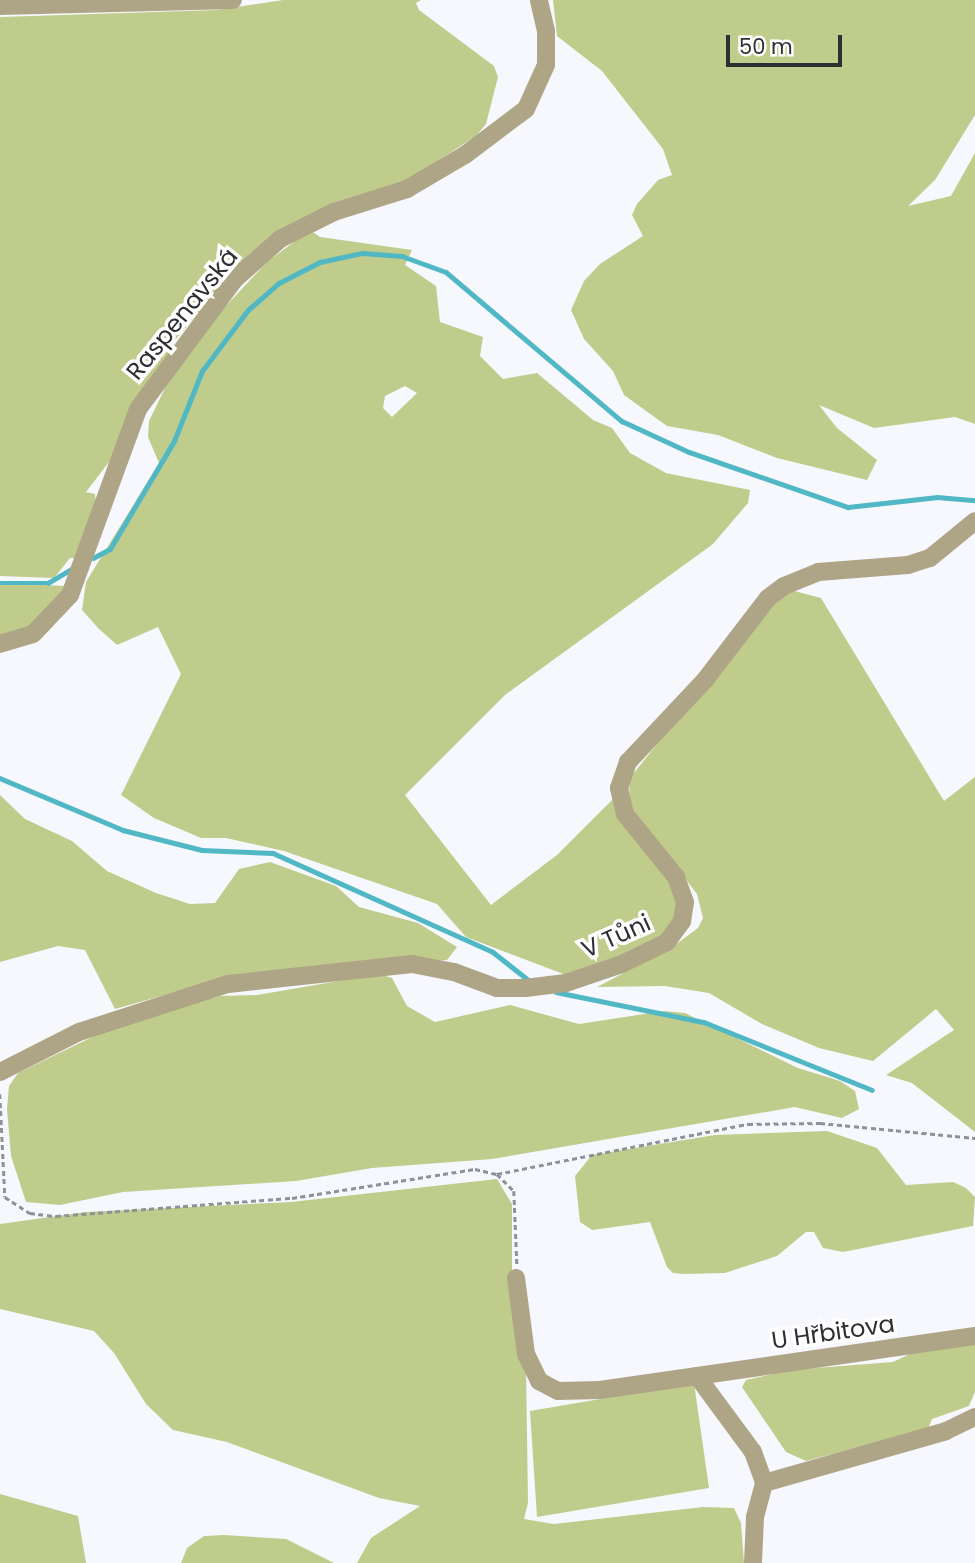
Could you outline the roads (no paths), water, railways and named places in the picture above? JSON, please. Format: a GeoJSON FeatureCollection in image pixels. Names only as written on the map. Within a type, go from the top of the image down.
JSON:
{"type":"FeatureCollection","features":[{"type":"Feature","properties":{"kind":"street"},"geometry":{"type":"LineString","coordinates":[[0,6],[233,0]]}},
{"type":"Feature","properties":{"kind":"street","name":"Raspenavská"},"geometry":{"type":"LineString","coordinates":[[0,643],[33,634],[70,595],[138,409],[235,279],[280,239],[334,212],[407,189],[465,155],[526,109],[546,65],[546,32],[539,0]]}},
{"type":"Feature","properties":{"kind":"street","name":"V Tůni"},"geometry":{"type":"LineString","coordinates":[[0,1072],[79,1032],[228,984],[412,964],[454,972],[497,988],[524,988],[566,982],[622,964],[667,942],[681,921],[685,902],[676,877],[625,814],[619,788],[628,762],[705,680],[768,598],[784,586],[818,572],[908,565],[930,558],[975,521]]}},
{"type":"Feature","properties":{"kind":"street","name":"U Hřbitova"},"geometry":{"type":"LineString","coordinates":[[516,1278],[527,1354],[539,1381],[558,1391],[600,1390],[975,1336]]}},
{"type":"Feature","properties":{"kind":"street"},"geometry":{"type":"LineString","coordinates":[[697,1376],[753,1452],[764,1483],[755,1517],[753,1563]]}},
{"type":"Feature","properties":{"kind":"street"},"geometry":{"type":"LineString","coordinates":[[764,1483],[946,1431],[975,1417]]}},
{"type":"Feature","properties":{"kind":"waterway"},"geometry":{"type":"LineString","coordinates":[[93,558],[110,549],[174,441],[202,371],[248,310],[279,283],[320,262],[362,253],[402,256],[446,272],[622,421],[689,452],[848,507],[937,497],[975,500]]}},
{"type":"Feature","properties":{"kind":"waterway"},"geometry":{"type":"LineString","coordinates":[[0,583],[48,583],[73,568]]}},
{"type":"Feature","properties":{"kind":"waterway"},"geometry":{"type":"LineString","coordinates":[[0,778],[123,830],[202,850],[273,853],[493,952],[531,982]]}},
{"type":"Feature","properties":{"kind":"waterway"},"geometry":{"type":"LineString","coordinates":[[556,992],[704,1022],[872,1090]]}}]}
